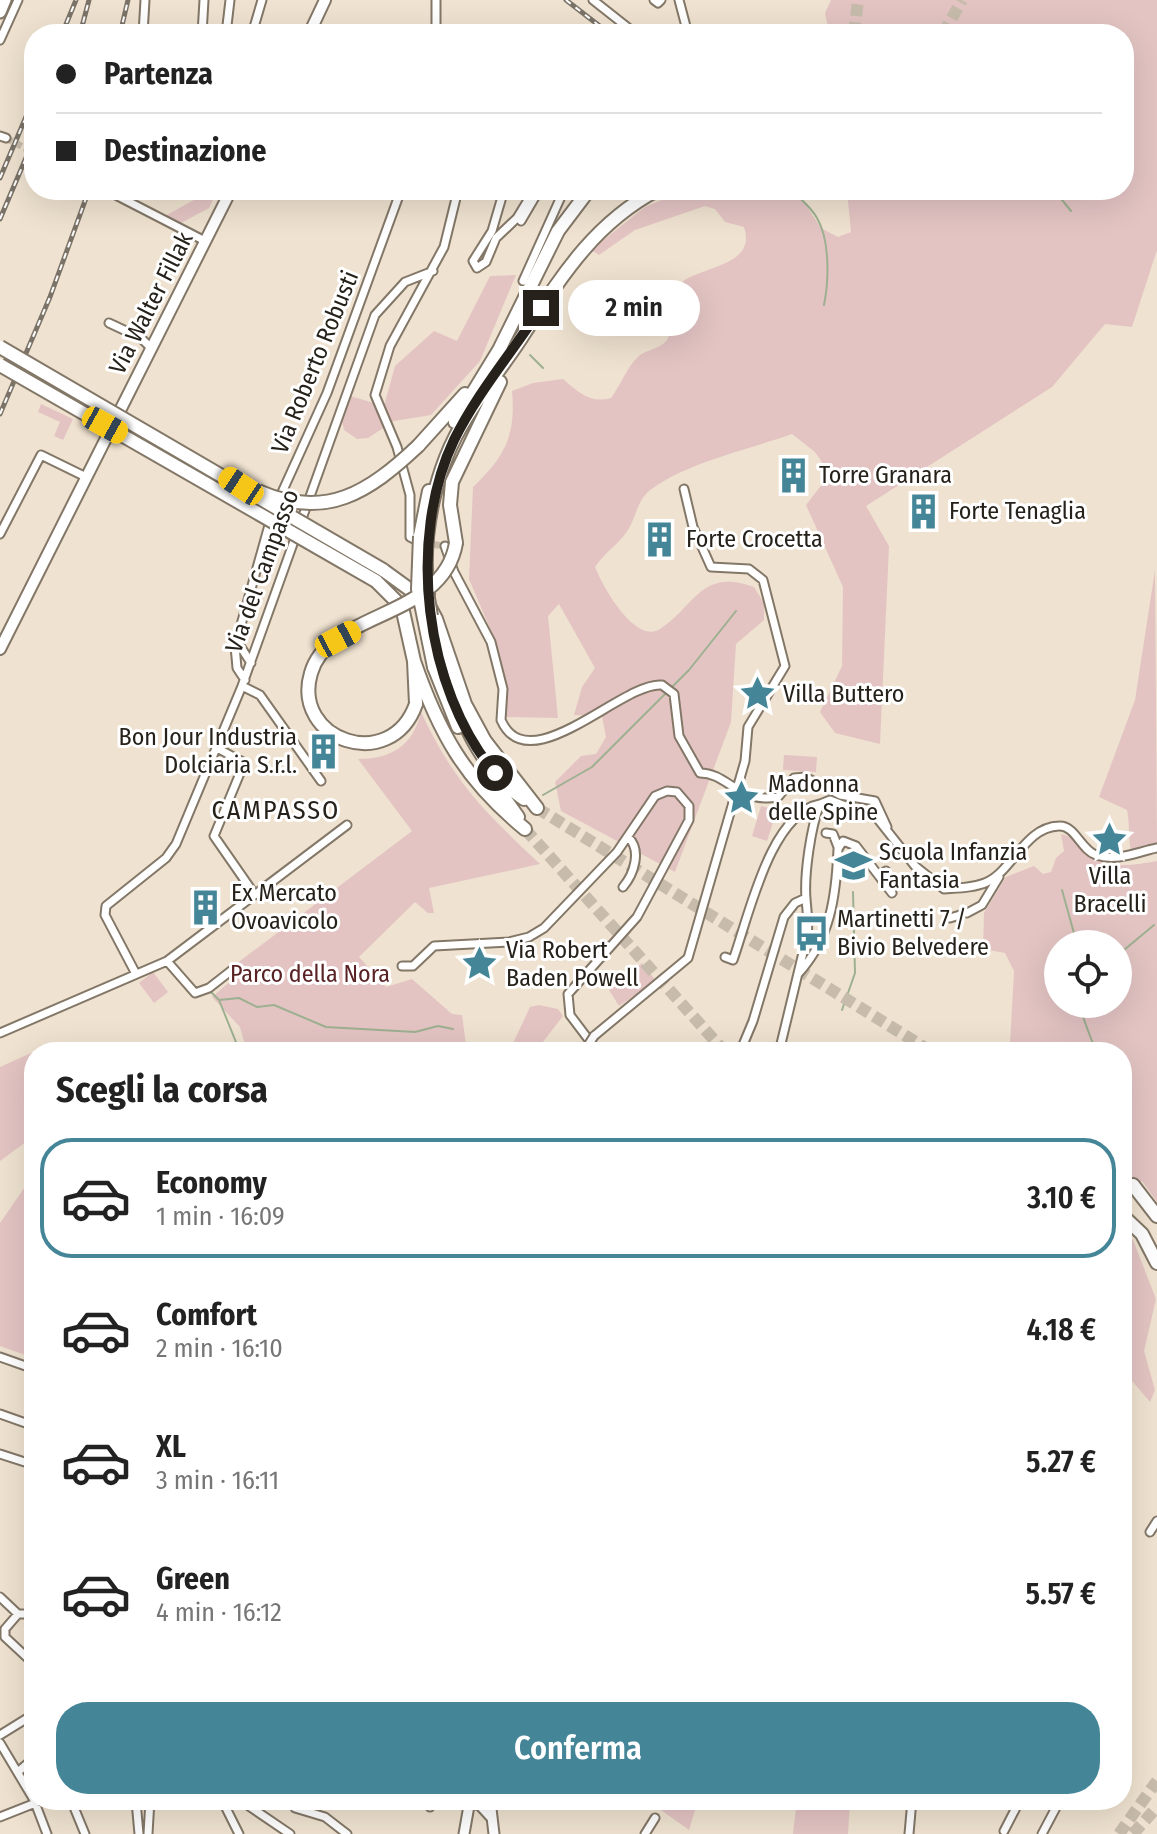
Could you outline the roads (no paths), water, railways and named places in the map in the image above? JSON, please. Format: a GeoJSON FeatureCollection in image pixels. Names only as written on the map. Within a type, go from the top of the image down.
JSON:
{"type":"FeatureCollection","features":[{"type":"Feature","properties":{"kind":"highway"},"geometry":{"type":"LineString","coordinates":[[0,347],[223,475],[380,576],[402,607],[414,661],[432,709],[455,756],[495,805],[525,829],[479,765],[450,712],[434,667],[418,589],[422,539],[440,454],[518,315],[558,231],[581,200]]}},
{"type":"Feature","properties":{"kind":"highway"},"geometry":{"type":"LineString","coordinates":[[0,365],[427,602],[436,619],[465,704],[485,741],[537,808],[506,786],[484,760],[470,735],[446,674],[431,616],[428,598],[429,530],[446,459],[466,417],[585,244],[613,217],[641,200]]}},
{"type":"Feature","properties":{"kind":"highway"},"geometry":{"type":"LineString","coordinates":[[414,661],[416,704],[406,724],[395,734],[375,743],[353,743],[333,734],[317,718],[309,697],[310,677],[318,658],[332,643],[436,583],[450,565],[450,505],[456,469],[525,333]]}},
{"type":"Feature","properties":{"kind":"highway"},"geometry":{"type":"LineString","coordinates":[[223,475],[278,499],[323,503],[342,499],[372,486],[418,446],[480,381]]}},
{"type":"Feature","properties":{"kind":"highway"},"geometry":{"type":"LineString","coordinates":[[1133,1185],[1157,1216]]}},
{"type":"Feature","properties":{"kind":"highway"},"geometry":{"type":"LineString","coordinates":[[1132,1224],[1142,1234],[1157,1263]]}},
{"type":"Feature","properties":{"kind":"main road"},"geometry":{"type":"LineString","coordinates":[[0,12],[5,0]]}},
{"type":"Feature","properties":{"kind":"main road"},"geometry":{"type":"LineString","coordinates":[[314,24],[325,0]]}},
{"type":"Feature","properties":{"kind":"main road","name":"Via Walter Fillak"},"geometry":{"type":"LineString","coordinates":[[0,649],[226,200]]}},
{"type":"Feature","properties":{"kind":"street"},"geometry":{"type":"LineString","coordinates":[[0,40],[18,0]]}},
{"type":"Feature","properties":{"kind":"street"},"geometry":{"type":"LineString","coordinates":[[144,24],[145,0]]}},
{"type":"Feature","properties":{"kind":"street"},"geometry":{"type":"LineString","coordinates":[[203,24],[204,0]]}},
{"type":"Feature","properties":{"kind":"street"},"geometry":{"type":"LineString","coordinates":[[227,24],[230,0]]}},
{"type":"Feature","properties":{"kind":"street"},"geometry":{"type":"LineString","coordinates":[[255,24],[262,0]]}},
{"type":"Feature","properties":{"kind":"street"},"geometry":{"type":"LineString","coordinates":[[436,0],[436,24]]}},
{"type":"Feature","properties":{"kind":"street"},"geometry":{"type":"LineString","coordinates":[[593,0],[623,24]]}},
{"type":"Feature","properties":{"kind":"street"},"geometry":{"type":"LineString","coordinates":[[654,0],[658,3],[661,0]]}},
{"type":"Feature","properties":{"kind":"street"},"geometry":{"type":"LineString","coordinates":[[679,0],[685,24]]}},
{"type":"Feature","properties":{"kind":"street"},"geometry":{"type":"LineString","coordinates":[[128,200],[205,241]]}},
{"type":"Feature","properties":{"kind":"street","name":"Via Roberto Robusti"},"geometry":{"type":"LineString","coordinates":[[244,683],[235,663],[236,639],[264,534],[327,393],[397,200]]}},
{"type":"Feature","properties":{"kind":"street"},"geometry":{"type":"LineString","coordinates":[[422,539],[410,537],[410,495],[397,447],[375,395],[390,346],[447,241],[456,200]]}},
{"type":"Feature","properties":{"kind":"street"},"geometry":{"type":"LineString","coordinates":[[501,200],[492,231],[473,261],[477,268],[486,262],[496,238],[517,218],[529,200]]}},
{"type":"Feature","properties":{"kind":"street"},"geometry":{"type":"LineString","coordinates":[[521,221],[531,200]]}},
{"type":"Feature","properties":{"kind":"street"},"geometry":{"type":"LineString","coordinates":[[523,281],[559,200]]}},
{"type":"Feature","properties":{"kind":"street","name":"Via del Campasso"},"geometry":{"type":"LineString","coordinates":[[136,974],[105,915],[106,906],[166,858],[176,844],[244,683],[375,315],[405,282],[424,271],[433,271]]}},
{"type":"Feature","properties":{"kind":"street"},"geometry":{"type":"LineString","coordinates":[[109,323],[141,338],[151,348]]}},
{"type":"Feature","properties":{"kind":"street"},"geometry":{"type":"LineString","coordinates":[[0,534],[41,455],[86,477]]}},
{"type":"Feature","properties":{"kind":"street"},"geometry":{"type":"LineString","coordinates":[[590,1042],[688,958],[745,761],[748,727],[785,666],[763,580],[749,569],[711,567],[693,527],[684,489]]}},
{"type":"Feature","properties":{"kind":"street"},"geometry":{"type":"LineString","coordinates":[[450,544],[454,572],[491,642],[503,689],[501,720],[508,732],[524,740],[557,735],[642,688],[662,685],[674,694],[678,731],[696,769],[713,773],[736,791],[772,798],[784,793],[790,781],[800,776],[840,795],[877,804],[887,827],[915,866],[944,889],[978,885],[1000,874]]}},
{"type":"Feature","properties":{"kind":"street"},"geometry":{"type":"LineString","coordinates":[[236,639],[251,663]]}},
{"type":"Feature","properties":{"kind":"street","name":"Via del Campasso"},"geometry":{"type":"LineString","coordinates":[[244,683],[260,695],[321,781]]}},
{"type":"Feature","properties":{"kind":"street"},"geometry":{"type":"LineString","coordinates":[[217,748],[243,762],[243,766],[214,836],[255,895]]}},
{"type":"Feature","properties":{"kind":"street"},"geometry":{"type":"LineString","coordinates":[[402,966],[413,966],[434,946],[486,946],[529,937],[557,916],[628,837],[657,794],[674,791],[687,802],[689,823],[637,917],[568,994],[570,1015],[590,1042]]}},
{"type":"Feature","properties":{"kind":"street"},"geometry":{"type":"LineString","coordinates":[[725,957],[733,960],[779,835],[805,807],[830,800],[865,812],[887,827]]}},
{"type":"Feature","properties":{"kind":"street"},"geometry":{"type":"LineString","coordinates":[[781,1042],[810,920],[806,898],[813,820],[820,804]]}},
{"type":"Feature","properties":{"kind":"street"},"geometry":{"type":"LineString","coordinates":[[0,1033],[167,961],[347,825]]}},
{"type":"Feature","properties":{"kind":"street"},"geometry":{"type":"LineString","coordinates":[[950,918],[982,905],[1014,854],[1041,833],[1057,826],[1068,829],[1087,851],[1098,856],[1120,858],[1157,848]]}},
{"type":"Feature","properties":{"kind":"street"},"geometry":{"type":"LineString","coordinates":[[826,833],[833,834],[838,849]]}},
{"type":"Feature","properties":{"kind":"street"},"geometry":{"type":"LineString","coordinates":[[623,887],[632,876],[634,861],[634,844],[628,837]]}},
{"type":"Feature","properties":{"kind":"street"},"geometry":{"type":"LineString","coordinates":[[797,976],[814,956],[829,922],[838,849],[843,841],[851,842],[892,893],[882,874],[886,871]]}},
{"type":"Feature","properties":{"kind":"street"},"geometry":{"type":"LineString","coordinates":[[744,1042],[784,917],[795,903],[806,898]]}},
{"type":"Feature","properties":{"kind":"street"},"geometry":{"type":"LineString","coordinates":[[167,961],[195,993],[209,988],[232,970]]}},
{"type":"Feature","properties":{"kind":"street"},"geometry":{"type":"LineString","coordinates":[[0,1357],[24,1365]]}},
{"type":"Feature","properties":{"kind":"street"},"geometry":{"type":"LineString","coordinates":[[0,1414],[24,1422]]}},
{"type":"Feature","properties":{"kind":"street"},"geometry":{"type":"LineString","coordinates":[[0,1454],[24,1462]]}},
{"type":"Feature","properties":{"kind":"street"},"geometry":{"type":"LineString","coordinates":[[1150,1532],[1157,1521]]}},
{"type":"Feature","properties":{"kind":"street"},"geometry":{"type":"LineString","coordinates":[[0,1597],[17,1616]]}},
{"type":"Feature","properties":{"kind":"street"},"geometry":{"type":"LineString","coordinates":[[24,1614],[17,1616],[7,1627],[7,1640],[24,1655]]}},
{"type":"Feature","properties":{"kind":"street"},"geometry":{"type":"LineString","coordinates":[[0,1735],[24,1720]]}},
{"type":"Feature","properties":{"kind":"street"},"geometry":{"type":"LineString","coordinates":[[0,1743],[24,1780]]}},
{"type":"Feature","properties":{"kind":"street"},"geometry":{"type":"LineString","coordinates":[[19,1771],[24,1767]]}},
{"type":"Feature","properties":{"kind":"street"},"geometry":{"type":"LineString","coordinates":[[0,1817],[24,1806]]}},
{"type":"Feature","properties":{"kind":"street"},"geometry":{"type":"LineString","coordinates":[[39,1810],[47,1834]]}},
{"type":"Feature","properties":{"kind":"street"},"geometry":{"type":"LineString","coordinates":[[75,1810],[85,1834]]}},
{"type":"Feature","properties":{"kind":"street"},"geometry":{"type":"LineString","coordinates":[[137,1810],[139,1834]]}},
{"type":"Feature","properties":{"kind":"street"},"geometry":{"type":"LineString","coordinates":[[148,1834],[149,1810]]}},
{"type":"Feature","properties":{"kind":"street"},"geometry":{"type":"LineString","coordinates":[[228,1810],[239,1834]]}},
{"type":"Feature","properties":{"kind":"street"},"geometry":{"type":"LineString","coordinates":[[255,1810],[290,1834]]}},
{"type":"Feature","properties":{"kind":"street"},"geometry":{"type":"LineString","coordinates":[[302,1810],[325,1817],[347,1834]]}},
{"type":"Feature","properties":{"kind":"street"},"geometry":{"type":"LineString","coordinates":[[464,1834],[468,1810]]}},
{"type":"Feature","properties":{"kind":"street"},"geometry":{"type":"LineString","coordinates":[[485,1810],[492,1818]]}},
{"type":"Feature","properties":{"kind":"street"},"geometry":{"type":"LineString","coordinates":[[491,1810],[494,1834]]}},
{"type":"Feature","properties":{"kind":"street"},"geometry":{"type":"LineString","coordinates":[[909,1834],[911,1810]]}},
{"type":"Feature","properties":{"kind":"street"},"geometry":{"type":"LineString","coordinates":[[1004,1831],[1015,1810]]}},
{"type":"Feature","properties":{"kind":"street"},"geometry":{"type":"LineString","coordinates":[[1042,1834],[1055,1810]]}},
{"type":"Feature","properties":{"kind":"street"},"geometry":{"type":"LineString","coordinates":[[645,1834],[655,1818]]}},
{"type":"Feature","properties":{"kind":"waterway"},"geometry":{"type":"LineString","coordinates":[[802,200],[815,214],[824,237],[827,272],[824,305]]}},
{"type":"Feature","properties":{"kind":"waterway"},"geometry":{"type":"LineString","coordinates":[[1062,200],[1071,211]]}},
{"type":"Feature","properties":{"kind":"waterway"},"geometry":{"type":"LineString","coordinates":[[530,355],[543,368]]}},
{"type":"Feature","properties":{"kind":"waterway"},"geometry":{"type":"LineString","coordinates":[[543,795],[592,767],[689,670],[736,611]]}},
{"type":"Feature","properties":{"kind":"waterway"},"geometry":{"type":"LineString","coordinates":[[1062,890],[1073,930]]}},
{"type":"Feature","properties":{"kind":"waterway"},"geometry":{"type":"LineString","coordinates":[[842,1010],[855,973],[853,892]]}},
{"type":"Feature","properties":{"kind":"waterway"},"geometry":{"type":"LineString","coordinates":[[1132,943],[1154,925]]}},
{"type":"Feature","properties":{"kind":"waterway"},"geometry":{"type":"LineString","coordinates":[[211,992],[219,1000],[236,1042]]}},
{"type":"Feature","properties":{"kind":"waterway"},"geometry":{"type":"LineString","coordinates":[[219,1000],[239,998],[257,1007],[274,1005],[326,1027],[415,1032],[438,1026],[453,1029]]}},
{"type":"Feature","properties":{"kind":"waterway"},"geometry":{"type":"LineString","coordinates":[[1083,1018],[1092,1042]]}},
{"type":"Feature","properties":{"kind":"tunnel"},"geometry":{"type":"LineString","coordinates":[[855,24],[858,0]]}},
{"type":"Feature","properties":{"kind":"tunnel"},"geometry":{"type":"LineString","coordinates":[[949,24],[962,0]]}},
{"type":"Feature","properties":{"kind":"tunnel"},"geometry":{"type":"LineString","coordinates":[[6,138],[24,148]]}},
{"type":"Feature","properties":{"kind":"tunnel"},"geometry":{"type":"LineString","coordinates":[[423,543],[445,546]]}},
{"type":"Feature","properties":{"kind":"tunnel"},"geometry":{"type":"LineString","coordinates":[[537,808],[916,1042]]}},
{"type":"Feature","properties":{"kind":"tunnel"},"geometry":{"type":"LineString","coordinates":[[525,829],[716,1042]]}},
{"type":"Feature","properties":{"kind":"tunnel"},"geometry":{"type":"LineString","coordinates":[[1119,1834],[1157,1781]]}},
{"type":"Feature","properties":{"kind":"tunnel"},"geometry":{"type":"LineString","coordinates":[[1133,1834],[1157,1807]]}},
{"type":"Feature","properties":{"kind":"railway"},"geometry":{"type":"LineString","coordinates":[[66,24],[76,0]]}},
{"type":"Feature","properties":{"kind":"railway"},"geometry":{"type":"LineString","coordinates":[[83,24],[89,0]]}},
{"type":"Feature","properties":{"kind":"railway"},"geometry":{"type":"LineString","coordinates":[[122,24],[128,0]]}},
{"type":"Feature","properties":{"kind":"railway"},"geometry":{"type":"LineString","coordinates":[[566,0],[597,24]]}},
{"type":"Feature","properties":{"kind":"railway"},"geometry":{"type":"LineString","coordinates":[[0,178],[24,122]]}},
{"type":"Feature","properties":{"kind":"railway"},"geometry":{"type":"LineString","coordinates":[[0,219],[24,163]]}},
{"type":"Feature","properties":{"kind":"railway"},"geometry":{"type":"LineString","coordinates":[[0,414],[50,297],[85,200]]}},
{"type":"Feature","properties":{"kind":"place","name":"Torre Granara"},"geometry":{"type":"Point","coordinates":[793,475]}},
{"type":"Feature","properties":{"kind":"place","name":"Forte Tenaglia"},"geometry":{"type":"Point","coordinates":[923,511]}},
{"type":"Feature","properties":{"kind":"place","name":"Forte Crocetta"},"geometry":{"type":"Point","coordinates":[660,539]}},
{"type":"Feature","properties":{"kind":"place","name":"Villa Buttero"},"geometry":{"type":"Point","coordinates":[757,694]}},
{"type":"Feature","properties":{"kind":"place","name":"Bon Jour Industria Dolciaria S.r.l."},"geometry":{"type":"Point","coordinates":[323,751]}},
{"type":"Feature","properties":{"kind":"place","name":"Madonna delle Spine"},"geometry":{"type":"Point","coordinates":[742,798]}},
{"type":"Feature","properties":{"kind":"place","name":"Villa Bracelli"},"geometry":{"type":"Point","coordinates":[1110,839]}},
{"type":"Feature","properties":{"kind":"place","name":"Scuola Infanzia Fantasia"},"geometry":{"type":"Point","coordinates":[853,866]}},
{"type":"Feature","properties":{"kind":"place","name":"Ex Mercato Ovoavicolo"},"geometry":{"type":"Point","coordinates":[205,907]}},
{"type":"Feature","properties":{"kind":"place","name":"Martinetti 7 / Bivio Belvedere"},"geometry":{"type":"Point","coordinates":[811,933]}},
{"type":"Feature","properties":{"kind":"place","name":"Via Robert Baden Powell"},"geometry":{"type":"Point","coordinates":[480,964]}},
{"type":"Feature","properties":{"kind":"district","name":"CAMPASSO"},"geometry":{"type":"Point","coordinates":[276,810]}},
{"type":"Feature","properties":{"kind":"park label","name":"Parco della Nora"},"geometry":{"type":"Point","coordinates":[310,974]}}]}
